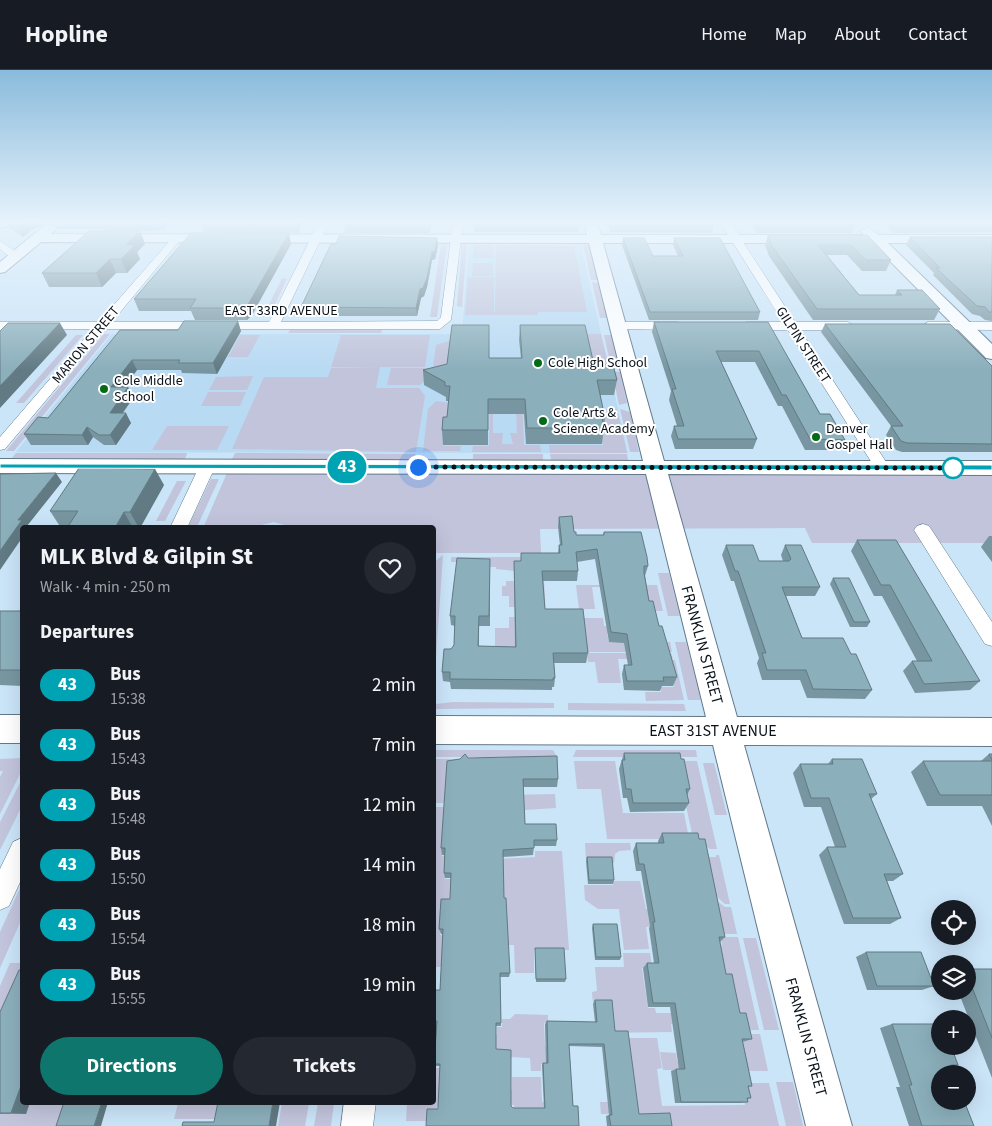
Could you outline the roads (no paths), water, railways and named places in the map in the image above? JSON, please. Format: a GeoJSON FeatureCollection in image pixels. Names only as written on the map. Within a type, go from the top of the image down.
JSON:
{"type":"FeatureCollection","features":[{"type":"Feature","properties":{"kind":"street","name":"MARION STREET"},"geometry":{"type":"LineString","coordinates":[[0,446],[149,271]]}},
{"type":"Feature","properties":{"kind":"street"},"geometry":{"type":"LineString","coordinates":[[274,326],[300,271]]}},
{"type":"Feature","properties":{"kind":"street","name":"EAST 33RD AVENUE"},"geometry":{"type":"LineString","coordinates":[[0,326],[432,326],[442,324],[447,318],[452,271]]}},
{"type":"Feature","properties":{"kind":"street","name":"FRANKLIN STREET"},"geometry":{"type":"LineString","coordinates":[[604,271],[829,1126]]}},
{"type":"Feature","properties":{"kind":"street","name":"GILPIN STREET"},"geometry":{"type":"LineString","coordinates":[[756,271],[882,468]]}},
{"type":"Feature","properties":{"kind":"street"},"geometry":{"type":"LineString","coordinates":[[908,271],[992,354]]}},
{"type":"Feature","properties":{"kind":"street"},"geometry":{"type":"LineString","coordinates":[[618,326],[694,326]]}},
{"type":"Feature","properties":{"kind":"street"},"geometry":{"type":"LineString","coordinates":[[734,326],[860,326]]}},
{"type":"Feature","properties":{"kind":"street"},"geometry":{"type":"LineString","coordinates":[[916,326],[992,326]]}},
{"type":"Feature","properties":{"kind":"street"},"geometry":{"type":"LineString","coordinates":[[0,466],[992,468]]}},
{"type":"Feature","properties":{"kind":"street"},"geometry":{"type":"LineString","coordinates":[[179,525],[207,467]]}},
{"type":"Feature","properties":{"kind":"street"},"geometry":{"type":"LineString","coordinates":[[923,530],[992,638]]}},
{"type":"Feature","properties":{"kind":"street"},"geometry":{"type":"LineString","coordinates":[[0,729],[20,729]]}},
{"type":"Feature","properties":{"kind":"street","name":"EAST 31ST AVENUE"},"geometry":{"type":"LineString","coordinates":[[436,730],[992,732]]}},
{"type":"Feature","properties":{"kind":"street"},"geometry":{"type":"LineString","coordinates":[[0,897],[20,855]]}},
{"type":"Feature","properties":{"kind":"street"},"geometry":{"type":"LineString","coordinates":[[357,1126],[360,1105]]}},
{"type":"Feature","properties":{"kind":"place","name":"Cole High School"},"geometry":{"type":"Point","coordinates":[538,363]}},
{"type":"Feature","properties":{"kind":"place","name":"Cole Middle School"},"geometry":{"type":"Point","coordinates":[104,389]}},
{"type":"Feature","properties":{"kind":"place","name":"Cole Arts & Science Academy"},"geometry":{"type":"Point","coordinates":[543,421]}},
{"type":"Feature","properties":{"kind":"place","name":"Denver Gospel Hall"},"geometry":{"type":"Point","coordinates":[816,437]}}]}
